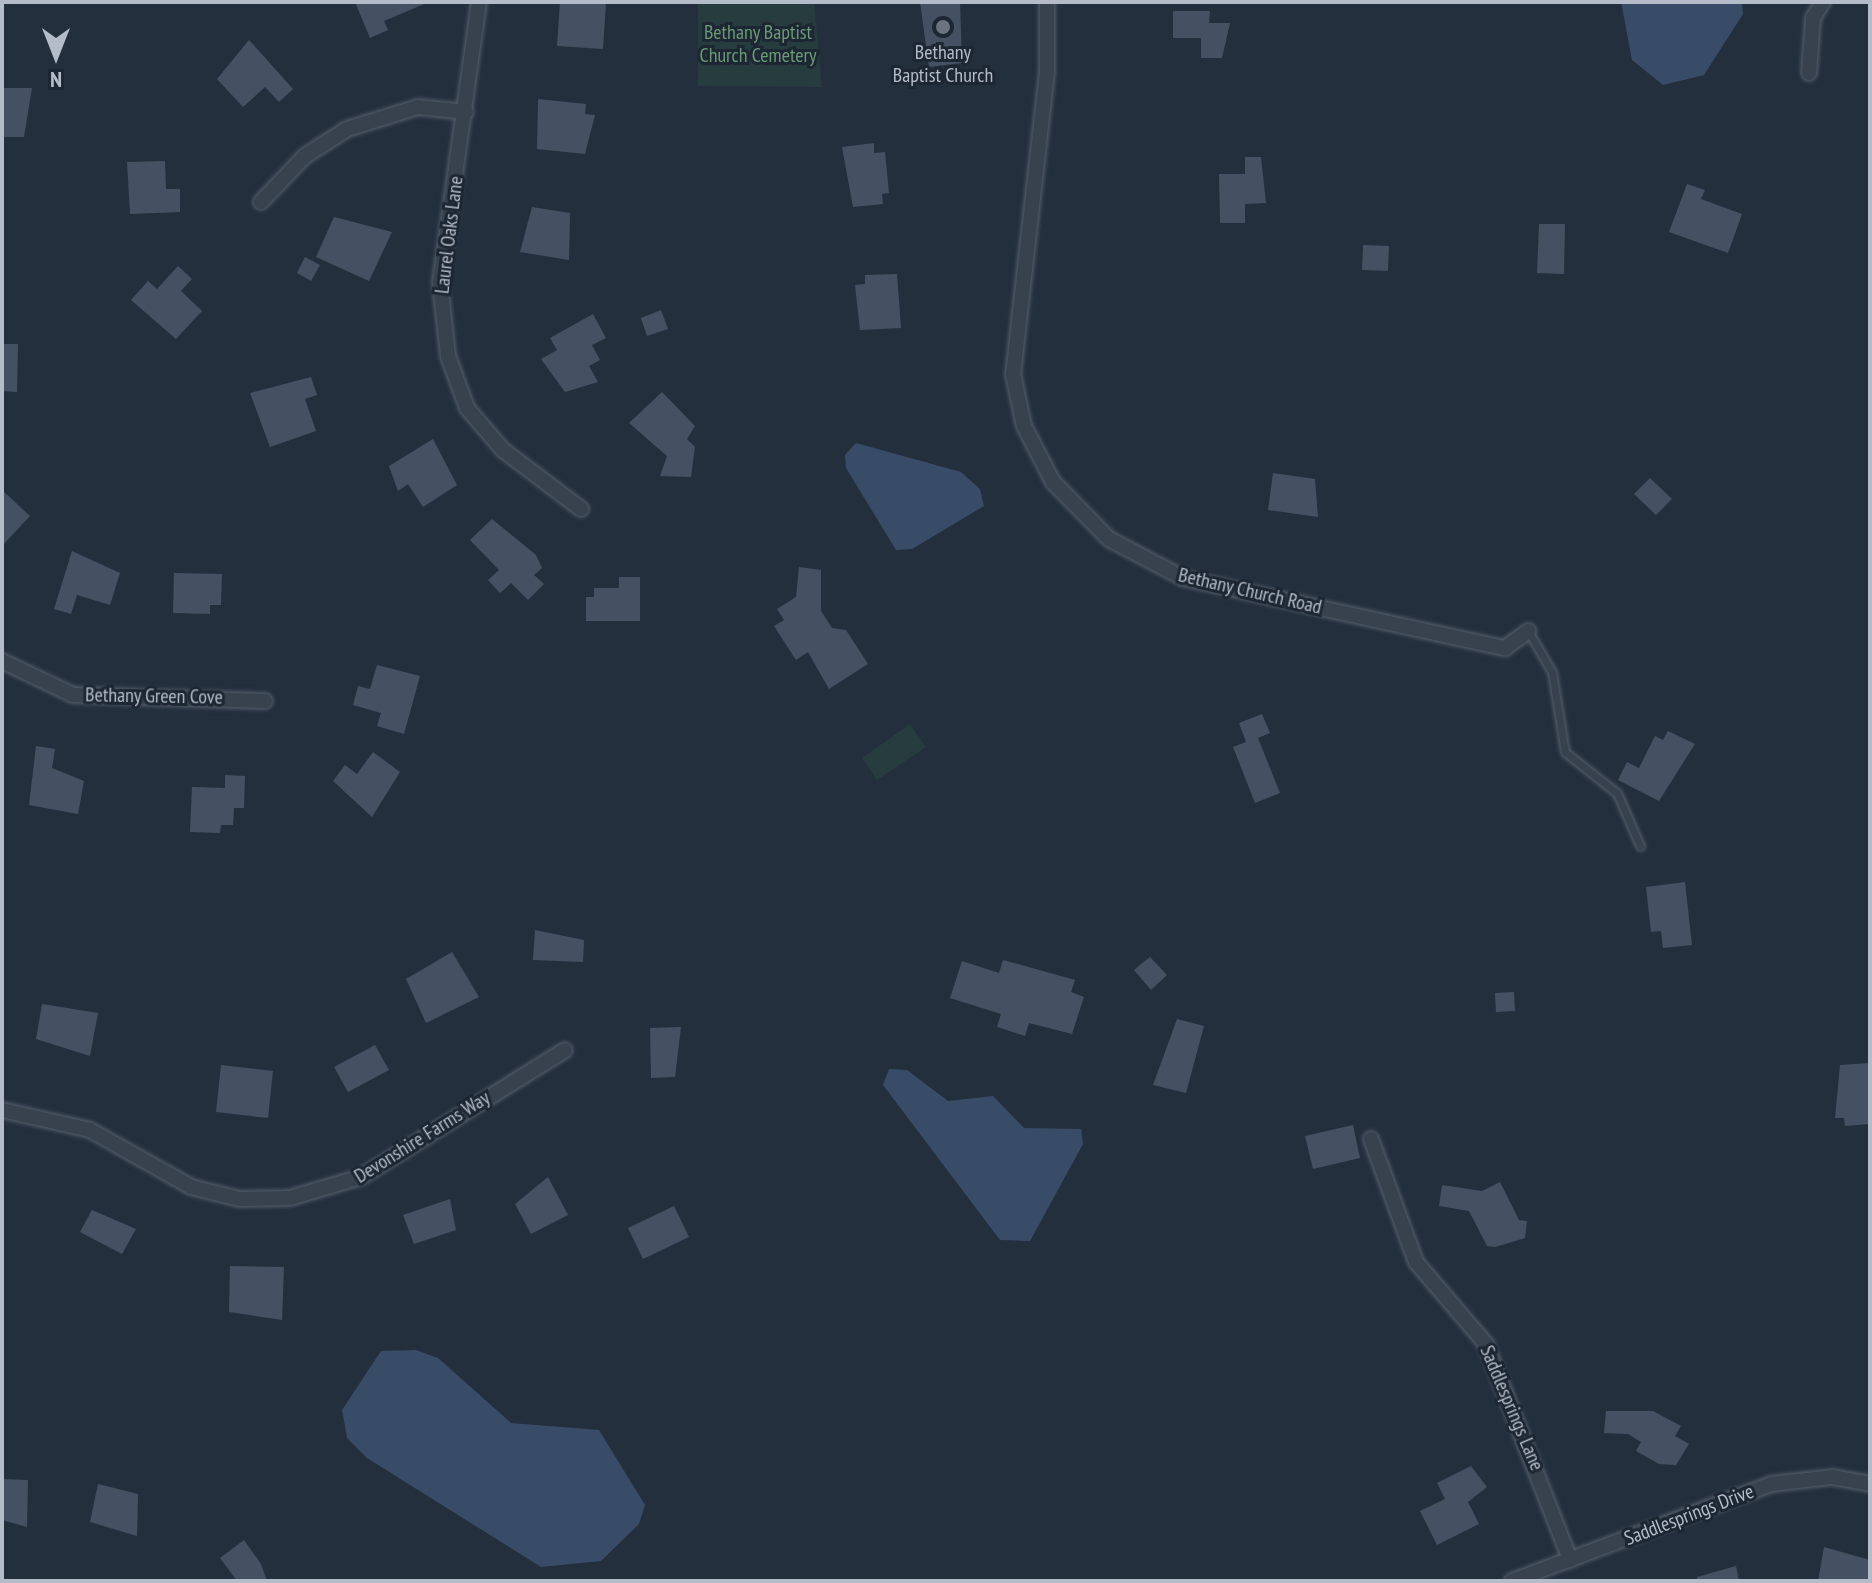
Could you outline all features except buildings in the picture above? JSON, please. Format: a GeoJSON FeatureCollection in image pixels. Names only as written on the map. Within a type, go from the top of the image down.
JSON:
{"type":"FeatureCollection","features":[{"type":"Feature","properties":{"kind":"street","name":"Laurel Oaks Lane"},"geometry":{"type":"LineString","coordinates":[[479,2],[440,282],[448,356],[467,408],[494,440],[581,509]]}},
{"type":"Feature","properties":{"kind":"street","name":"Bethany Church Road"},"geometry":{"type":"LineString","coordinates":[[1047,2],[1047,72],[1013,374],[1024,426],[1053,482],[1109,539],[1183,578],[1505,648],[1528,631]]}},
{"type":"Feature","properties":{"kind":"street"},"geometry":{"type":"LineString","coordinates":[[1809,73],[1813,18],[1823,2]]}},
{"type":"Feature","properties":{"kind":"street"},"geometry":{"type":"LineString","coordinates":[[261,202],[305,156],[347,129],[418,107],[466,112]]}},
{"type":"Feature","properties":{"kind":"street","name":"Bethany Green Cove"},"geometry":{"type":"LineString","coordinates":[[2,661],[73,695],[265,701]]}},
{"type":"Feature","properties":{"kind":"street","name":"Devonshire Farms Way"},"geometry":{"type":"LineString","coordinates":[[2,1110],[90,1130],[191,1187],[240,1199],[290,1198],[361,1177],[565,1050]]}},
{"type":"Feature","properties":{"kind":"street","name":"Saddlesprings Lane"},"geometry":{"type":"LineString","coordinates":[[1371,1139],[1416,1262],[1486,1344],[1570,1560]]}},
{"type":"Feature","properties":{"kind":"street","name":"Saddlesprings Drive"},"geometry":{"type":"LineString","coordinates":[[1512,1581],[1771,1484],[1832,1477],[1870,1484]]}},
{"type":"Feature","properties":{"kind":"lane"},"geometry":{"type":"LineString","coordinates":[[1528,631],[1552,672],[1565,752],[1617,793],[1640,846]]}},
{"type":"Feature","properties":{"kind":"green space","name":"Bethany Baptist Church Cemetery"},"geometry":{"type":"Polygon","coordinates":[[[698,2],[814,2],[822,87],[698,86],[698,2]]]}},
{"type":"Feature","properties":{"kind":"green space"},"geometry":{"type":"Polygon","coordinates":[[[910,724],[926,747],[877,780],[862,758],[910,724]]]}},
{"type":"Feature","properties":{"kind":"water"},"geometry":{"type":"Polygon","coordinates":[[[1621,2],[1742,2],[1743,14],[1704,75],[1663,85],[1632,60],[1621,2]]]}},
{"type":"Feature","properties":{"kind":"water"},"geometry":{"type":"Polygon","coordinates":[[[856,443],[961,472],[980,489],[984,506],[912,549],[896,550],[846,468],[845,455],[856,443]]]}},
{"type":"Feature","properties":{"kind":"water"},"geometry":{"type":"Polygon","coordinates":[[[889,1069],[907,1070],[948,1101],[993,1096],[1024,1128],[1081,1129],[1083,1144],[1030,1241],[1000,1240],[883,1085],[889,1069]]]}},
{"type":"Feature","properties":{"kind":"water"},"geometry":{"type":"Polygon","coordinates":[[[416,1350],[438,1358],[511,1423],[599,1430],[645,1505],[639,1524],[601,1561],[541,1567],[367,1458],[347,1438],[342,1410],[381,1351],[416,1350]]]}},
{"type":"Feature","properties":{"kind":"place","name":"Bethany Baptist Church"},"geometry":{"type":"Point","coordinates":[943,27]}}]}
